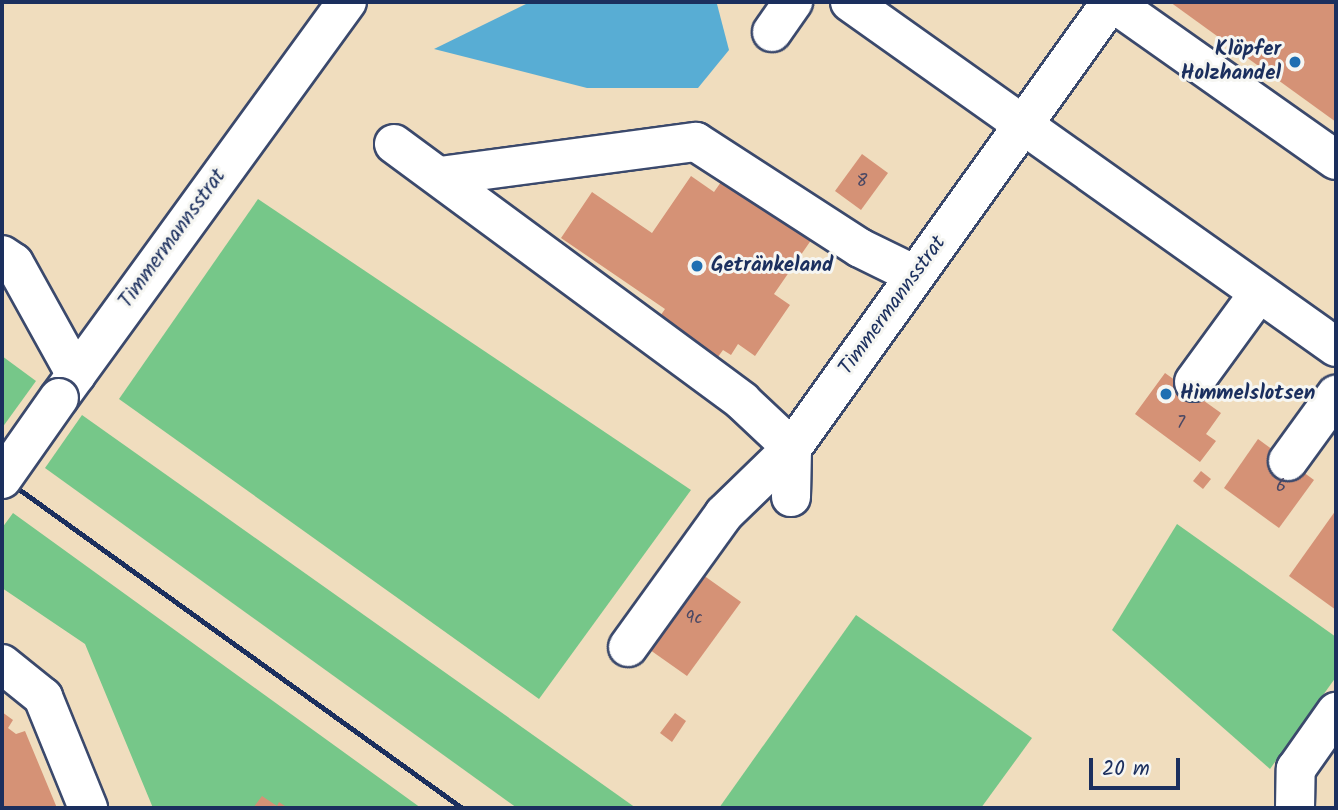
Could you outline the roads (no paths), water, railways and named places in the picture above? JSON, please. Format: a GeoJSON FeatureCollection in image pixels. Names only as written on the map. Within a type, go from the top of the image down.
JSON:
{"type":"FeatureCollection","features":[{"type":"Feature","properties":{"kind":"street","name":"Timmermannsstrat"},"geometry":{"type":"LineString","coordinates":[[2,478],[347,2]]}},
{"type":"Feature","properties":{"kind":"street"},"geometry":{"type":"LineString","coordinates":[[850,2],[1259,293],[1333,339]]}},
{"type":"Feature","properties":{"kind":"street","name":"Timmermannsstrat"},"geometry":{"type":"LineString","coordinates":[[628,647],[724,514],[792,448],[1112,2]]}},
{"type":"Feature","properties":{"kind":"street"},"geometry":{"type":"LineString","coordinates":[[1112,2],[1336,160]]}},
{"type":"Feature","properties":{"kind":"street"},"geometry":{"type":"LineString","coordinates":[[440,176],[696,142],[860,247],[915,275]]}},
{"type":"Feature","properties":{"kind":"street"},"geometry":{"type":"LineString","coordinates":[[394,144],[742,401],[792,448],[791,497]]}},
{"type":"Feature","properties":{"kind":"street"},"geometry":{"type":"LineString","coordinates":[[2,255],[14,263],[67,386]]}},
{"type":"Feature","properties":{"kind":"street"},"geometry":{"type":"LineString","coordinates":[[1194,382],[1259,293]]}},
{"type":"Feature","properties":{"kind":"street"},"geometry":{"type":"LineString","coordinates":[[1288,461],[1336,395]]}},
{"type":"Feature","properties":{"kind":"street"},"geometry":{"type":"LineString","coordinates":[[2,664],[43,696],[88,808]]}},
{"type":"Feature","properties":{"kind":"street"},"geometry":{"type":"LineString","coordinates":[[1295,808],[1296,769],[1336,713]]}},
{"type":"Feature","properties":{"kind":"water"},"geometry":{"type":"Polygon","coordinates":[[[530,2],[710,2],[717,4],[729,50],[698,88],[587,88],[434,49],[530,2]]]}},
{"type":"Feature","properties":{"kind":"railway"},"geometry":{"type":"LineString","coordinates":[[2,477],[462,808]]}},
{"type":"Feature","properties":{"kind":"place","name":"Klöpfer Holzhandel"},"geometry":{"type":"Point","coordinates":[1295,62]}},
{"type":"Feature","properties":{"kind":"place","name":"Getränkeland"},"geometry":{"type":"Point","coordinates":[697,266]}},
{"type":"Feature","properties":{"kind":"place","name":"Himmelslotsen"},"geometry":{"type":"Point","coordinates":[1166,394]}}]}
